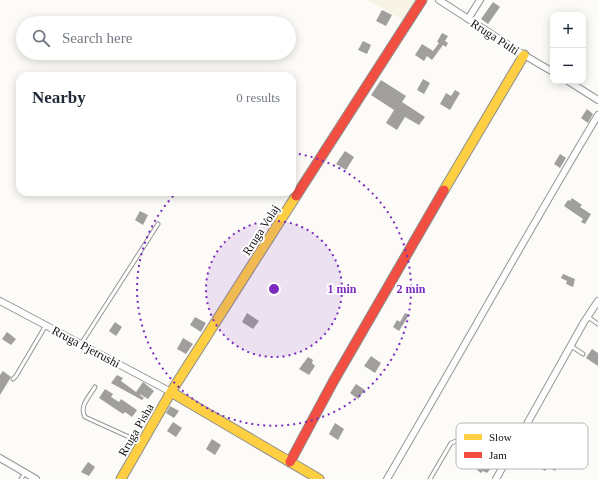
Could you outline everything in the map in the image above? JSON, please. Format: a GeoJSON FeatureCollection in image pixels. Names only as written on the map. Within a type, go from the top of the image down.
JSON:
{"type":"FeatureCollection","features":[{"type":"Feature","properties":{"kind":"street","name":"Rruga Volaj"},"geometry":{"type":"LineString","coordinates":[[171,392],[422,0]]}},
{"type":"Feature","properties":{"kind":"street","name":"Rruga Pulti"},"geometry":{"type":"LineString","coordinates":[[439,0],[550,70]]}},
{"type":"Feature","properties":{"kind":"street"},"geometry":{"type":"LineString","coordinates":[[468,19],[480,0]]}},
{"type":"Feature","properties":{"kind":"street"},"geometry":{"type":"LineString","coordinates":[[290,462],[333,382],[392,279],[524,55]]}},
{"type":"Feature","properties":{"kind":"street"},"geometry":{"type":"LineString","coordinates":[[573,84],[598,100]]}},
{"type":"Feature","properties":{"kind":"street"},"geometry":{"type":"LineString","coordinates":[[387,479],[418,428],[553,190],[598,115]]}},
{"type":"Feature","properties":{"kind":"street","name":"Rruga Pjetrushi"},"geometry":{"type":"LineString","coordinates":[[0,301],[171,392]]}},
{"type":"Feature","properties":{"kind":"street"},"geometry":{"type":"LineString","coordinates":[[527,423],[598,301]]}},
{"type":"Feature","properties":{"kind":"street","name":"Rruga Pisha"},"geometry":{"type":"LineString","coordinates":[[121,479],[171,392]]}},
{"type":"Feature","properties":{"kind":"street"},"geometry":{"type":"LineString","coordinates":[[171,392],[319,479]]}},
{"type":"Feature","properties":{"kind":"street"},"geometry":{"type":"LineString","coordinates":[[0,458],[36,479]]}},
{"type":"Feature","properties":{"kind":"street"},"geometry":{"type":"LineString","coordinates":[[496,479],[502,469]]}},
{"type":"Feature","properties":{"kind":"lane"},"geometry":{"type":"LineString","coordinates":[[81,344],[158,224]]}},
{"type":"Feature","properties":{"kind":"lane"},"geometry":{"type":"LineString","coordinates":[[588,317],[598,324]]}},
{"type":"Feature","properties":{"kind":"lane"},"geometry":{"type":"LineString","coordinates":[[13,379],[46,325]]}},
{"type":"Feature","properties":{"kind":"lane"},"geometry":{"type":"LineString","coordinates":[[571,346],[583,354]]}},
{"type":"Feature","properties":{"kind":"lane"},"geometry":{"type":"LineString","coordinates":[[95,387],[83,407],[82,412],[85,418],[142,443]]}},
{"type":"Feature","properties":{"kind":"lane"},"geometry":{"type":"LineString","coordinates":[[430,479],[451,443],[456,441]]}},
{"type":"Feature","properties":{"kind":"lane"},"geometry":{"type":"LineString","coordinates":[[21,479],[25,473]]}},
{"type":"Feature","properties":{"kind":"shaded area"},"geometry":{"type":"Polygon","coordinates":[[[367,0],[419,0],[405,21],[367,0]]]}},
{"type":"Feature","properties":{"kind":"building"},"geometry":{"type":"Polygon","coordinates":[[[493,2],[500,7],[488,24],[481,19],[493,2]]]}},
{"type":"Feature","properties":{"kind":"building"},"geometry":{"type":"Polygon","coordinates":[[[382,10],[392,15],[386,26],[376,21],[382,10]]]}},
{"type":"Feature","properties":{"kind":"building"},"geometry":{"type":"Polygon","coordinates":[[[442,33],[448,36],[445,41],[448,43],[446,47],[443,45],[432,60],[427,56],[424,61],[415,55],[422,44],[433,51],[439,43],[437,42],[442,33]]]}},
{"type":"Feature","properties":{"kind":"building"},"geometry":{"type":"Polygon","coordinates":[[[363,41],[371,45],[367,54],[358,50],[363,41]]]}},
{"type":"Feature","properties":{"kind":"building"},"geometry":{"type":"Polygon","coordinates":[[[423,79],[430,83],[424,94],[417,90],[423,79]]]}},
{"type":"Feature","properties":{"kind":"building"},"geometry":{"type":"Polygon","coordinates":[[[381,80],[406,96],[402,102],[425,117],[419,125],[405,117],[397,130],[386,123],[394,110],[371,95],[381,80]]]}},
{"type":"Feature","properties":{"kind":"building"},"geometry":{"type":"Polygon","coordinates":[[[455,90],[460,93],[450,110],[440,104],[446,93],[451,96],[455,90]]]}},
{"type":"Feature","properties":{"kind":"building"},"geometry":{"type":"Polygon","coordinates":[[[587,109],[593,114],[588,123],[581,118],[587,109]]]}},
{"type":"Feature","properties":{"kind":"building"},"geometry":{"type":"Polygon","coordinates":[[[345,151],[354,157],[346,170],[336,164],[345,151]]]}},
{"type":"Feature","properties":{"kind":"building"},"geometry":{"type":"Polygon","coordinates":[[[560,154],[566,158],[560,168],[554,164],[560,154]]]}},
{"type":"Feature","properties":{"kind":"building"},"geometry":{"type":"Polygon","coordinates":[[[572,198],[582,205],[580,207],[591,214],[585,224],[581,222],[583,219],[564,206],[568,200],[570,201],[572,198]]]}},
{"type":"Feature","properties":{"kind":"building"},"geometry":{"type":"Polygon","coordinates":[[[140,211],[148,215],[143,225],[135,220],[140,211]]]}},
{"type":"Feature","properties":{"kind":"building"},"geometry":{"type":"Polygon","coordinates":[[[563,274],[575,279],[573,287],[566,284],[567,281],[561,278],[563,274]]]}},
{"type":"Feature","properties":{"kind":"building"},"geometry":{"type":"Polygon","coordinates":[[[247,313],[259,321],[253,329],[242,322],[247,313]]]}},
{"type":"Feature","properties":{"kind":"building"},"geometry":{"type":"Polygon","coordinates":[[[405,313],[409,315],[399,331],[393,327],[397,320],[400,322],[405,313]]]}},
{"type":"Feature","properties":{"kind":"building"},"geometry":{"type":"Polygon","coordinates":[[[195,317],[206,323],[201,332],[190,325],[195,317]]]}},
{"type":"Feature","properties":{"kind":"building"},"geometry":{"type":"Polygon","coordinates":[[[115,322],[122,327],[116,336],[109,331],[115,322]]]}},
{"type":"Feature","properties":{"kind":"building"},"geometry":{"type":"Polygon","coordinates":[[[7,332],[16,339],[11,345],[2,339],[7,332]]]}},
{"type":"Feature","properties":{"kind":"building"},"geometry":{"type":"Polygon","coordinates":[[[183,338],[193,344],[186,354],[177,349],[183,338]]]}},
{"type":"Feature","properties":{"kind":"building"},"geometry":{"type":"Polygon","coordinates":[[[592,349],[598,353],[598,366],[586,358],[592,349]]]}},
{"type":"Feature","properties":{"kind":"building"},"geometry":{"type":"Polygon","coordinates":[[[371,356],[381,363],[375,373],[364,366],[371,356]]]}},
{"type":"Feature","properties":{"kind":"building"},"geometry":{"type":"Polygon","coordinates":[[[308,357],[313,360],[312,363],[315,366],[309,375],[299,369],[308,357]]]}},
{"type":"Feature","properties":{"kind":"building"},"geometry":{"type":"Polygon","coordinates":[[[3,371],[11,377],[0,395],[0,375],[3,371]]]}},
{"type":"Feature","properties":{"kind":"building"},"geometry":{"type":"Polygon","coordinates":[[[117,375],[123,378],[121,381],[136,392],[143,382],[154,391],[148,399],[140,394],[144,398],[142,400],[111,383],[117,375]]]}},
{"type":"Feature","properties":{"kind":"building"},"geometry":{"type":"Polygon","coordinates":[[[356,384],[365,390],[358,399],[350,393],[356,384]]]}},
{"type":"Feature","properties":{"kind":"building"},"geometry":{"type":"Polygon","coordinates":[[[105,389],[113,394],[111,397],[119,402],[121,399],[137,410],[132,417],[125,412],[123,414],[99,398],[105,389]]]}},
{"type":"Feature","properties":{"kind":"building"},"geometry":{"type":"Polygon","coordinates":[[[170,406],[179,411],[174,418],[166,413],[170,406]]]}},
{"type":"Feature","properties":{"kind":"building"},"geometry":{"type":"Polygon","coordinates":[[[173,422],[182,428],[176,437],[167,431],[173,422]]]}},
{"type":"Feature","properties":{"kind":"building"},"geometry":{"type":"Polygon","coordinates":[[[335,423],[344,429],[338,440],[329,434],[335,423]]]}},
{"type":"Feature","properties":{"kind":"building"},"geometry":{"type":"Polygon","coordinates":[[[212,439],[221,445],[215,455],[206,449],[212,439]]]}},
{"type":"Feature","properties":{"kind":"building"},"geometry":{"type":"Polygon","coordinates":[[[88,462],[95,467],[89,476],[81,472],[88,462]]]}},
{"type":"Feature","properties":{"kind":"building"},"geometry":{"type":"Polygon","coordinates":[[[490,469],[487,473],[483,471],[481,473],[477,470],[490,469]]]}},
{"type":"Feature","properties":{"kind":"traffic: slow"},"geometry":{"type":"LineString","coordinates":[[444,190],[524,55]]}},
{"type":"Feature","properties":{"kind":"traffic: slow"},"geometry":{"type":"LineString","coordinates":[[121,479],[171,392],[296,196]]}},
{"type":"Feature","properties":{"kind":"traffic: slow"},"geometry":{"type":"LineString","coordinates":[[171,392],[319,479]]}},
{"type":"Feature","properties":{"kind":"traffic: jam"},"geometry":{"type":"LineString","coordinates":[[296,196],[422,0]]}},
{"type":"Feature","properties":{"kind":"traffic: jam"},"geometry":{"type":"LineString","coordinates":[[290,462],[333,382],[444,190]]}}]}
